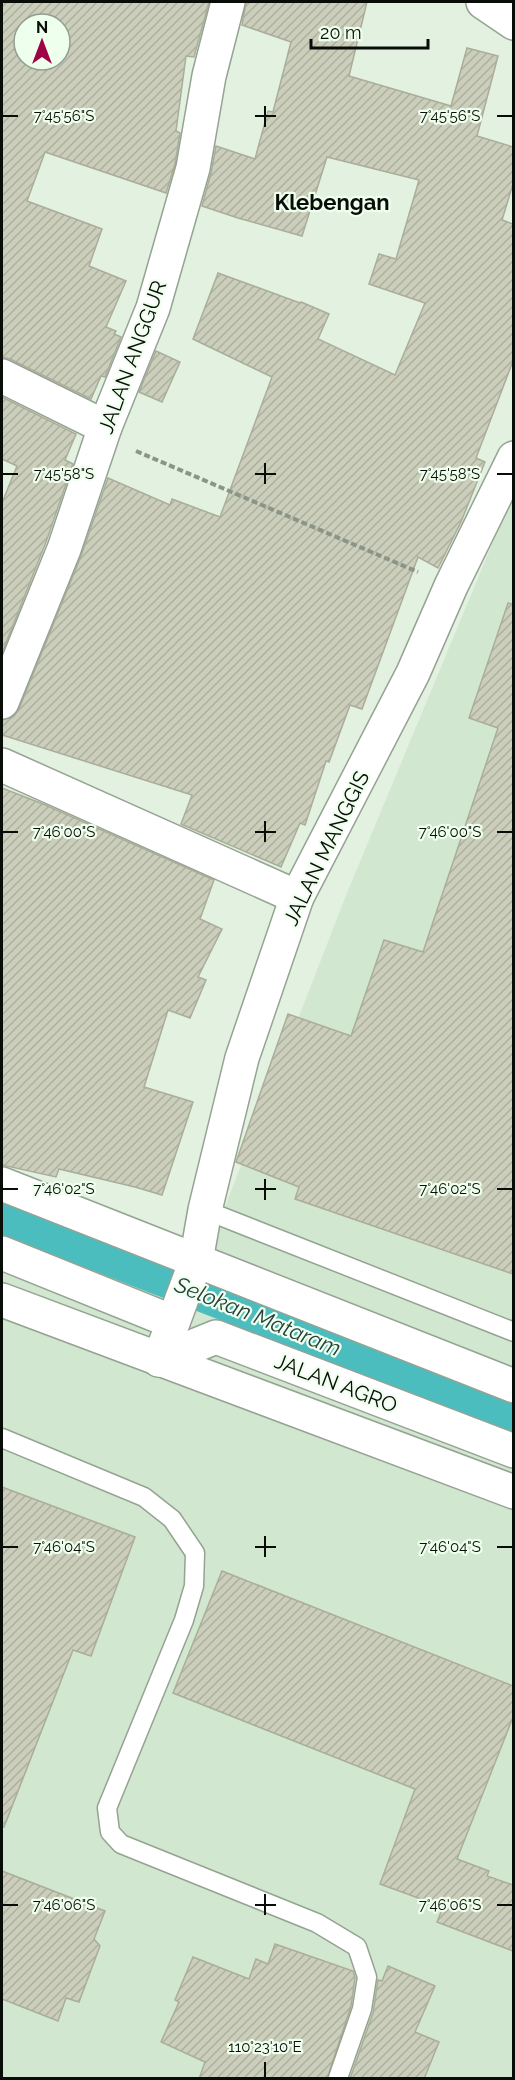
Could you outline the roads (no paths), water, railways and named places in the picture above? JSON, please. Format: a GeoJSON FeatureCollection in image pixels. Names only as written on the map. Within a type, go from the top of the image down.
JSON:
{"type":"FeatureCollection","features":[{"type":"Feature","properties":{"kind":"street","name":"JALAN ANGGUR"},"geometry":{"type":"LineString","coordinates":[[2,702],[64,549],[104,432],[153,308],[193,168],[209,76],[228,2]]}},
{"type":"Feature","properties":{"kind":"street"},"geometry":{"type":"LineString","coordinates":[[483,2],[513,23]]}},
{"type":"Feature","properties":{"kind":"street"},"geometry":{"type":"LineString","coordinates":[[2,376],[104,432]]}},
{"type":"Feature","properties":{"kind":"street","name":"JALAN MANGGIS"},"geometry":{"type":"LineString","coordinates":[[159,1360],[195,1266],[242,1058],[297,897],[413,673],[513,458]]}},
{"type":"Feature","properties":{"kind":"street"},"geometry":{"type":"LineString","coordinates":[[2,765],[297,897]]}},
{"type":"Feature","properties":{"kind":"street"},"geometry":{"type":"LineString","coordinates":[[2,1184],[195,1266],[513,1386]]}},
{"type":"Feature","properties":{"kind":"street"},"geometry":{"type":"LineString","coordinates":[[2,1253],[176,1316]]}},
{"type":"Feature","properties":{"kind":"street","name":"JALAN AGRO"},"geometry":{"type":"LineString","coordinates":[[2,1300],[513,1492]]}},
{"type":"Feature","properties":{"kind":"street","name":"JALAN AGRO"},"geometry":{"type":"LineString","coordinates":[[159,1360],[216,1337],[513,1451]]}},
{"type":"Feature","properties":{"kind":"lane"},"geometry":{"type":"LineString","coordinates":[[206,1210],[513,1332]]}},
{"type":"Feature","properties":{"kind":"lane"},"geometry":{"type":"LineString","coordinates":[[2,1438],[144,1497],[172,1519],[195,1553],[194,1586],[184,1620],[107,1808],[110,1832],[121,1844],[316,1923],[357,1947],[367,1977],[362,2009],[338,2079]]}},
{"type":"Feature","properties":{"kind":"waterway","name":"Selokan Mataram"},"geometry":{"type":"LineString","coordinates":[[2,1214],[229,1302],[514,1418]]}},
{"type":"Feature","properties":{"kind":"district","name":"Klebengan"},"geometry":{"type":"Point","coordinates":[332,202]}}]}
